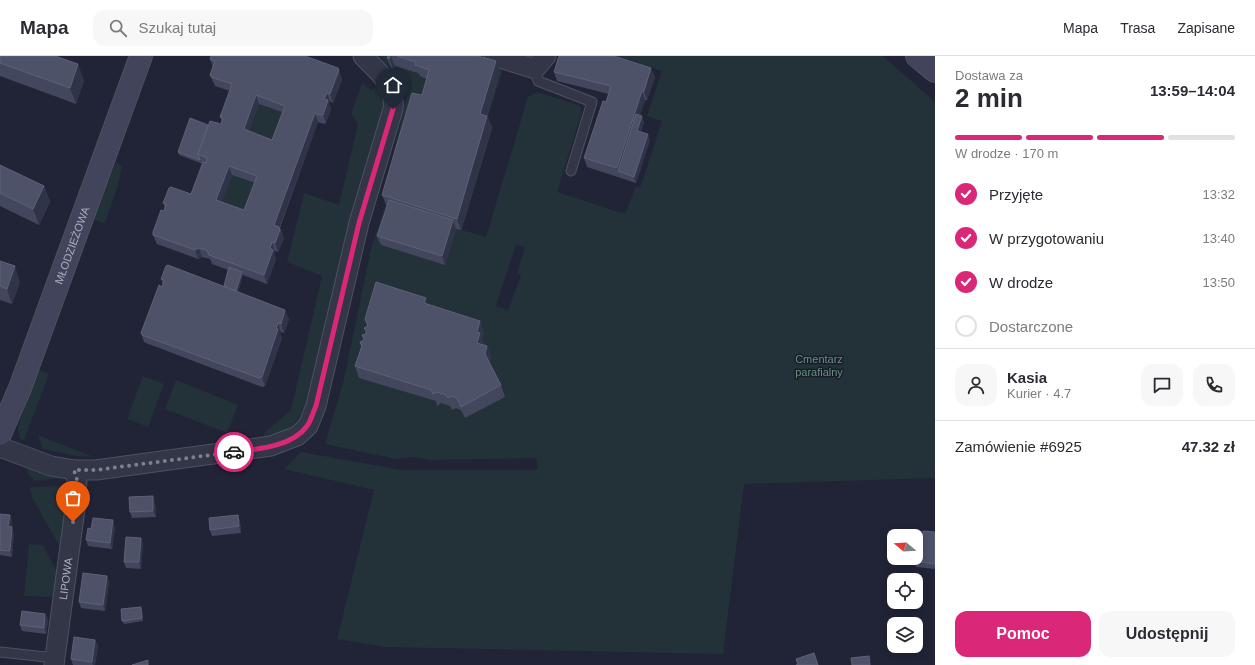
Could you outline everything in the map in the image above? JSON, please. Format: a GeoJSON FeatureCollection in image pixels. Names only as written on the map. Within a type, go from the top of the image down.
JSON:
{"type":"FeatureCollection","features":[{"type":"Feature","properties":{"kind":"street","name":"MŁODZIEŻOWA"},"geometry":{"type":"LineString","coordinates":[[0,434],[23,381],[141,56]]}},
{"type":"Feature","properties":{"kind":"street"},"geometry":{"type":"LineString","coordinates":[[0,447],[50,466],[74,470],[96,470],[271,446],[297,436],[308,426],[316,406],[359,223],[393,109],[394,100],[391,89],[382,75],[363,56]]}},
{"type":"Feature","properties":{"kind":"street"},"geometry":{"type":"LineString","coordinates":[[494,56],[540,62]]}},
{"type":"Feature","properties":{"kind":"street"},"geometry":{"type":"LineString","coordinates":[[917,56],[935,72]]}},
{"type":"Feature","properties":{"kind":"street","name":"LIPOWA"},"geometry":{"type":"LineString","coordinates":[[54,661],[75,509],[77,480],[74,470]]}},
{"type":"Feature","properties":{"kind":"lane"},"geometry":{"type":"LineString","coordinates":[[540,62],[538,81],[592,102],[571,171]]}},
{"type":"Feature","properties":{"kind":"lane"},"geometry":{"type":"LineString","coordinates":[[0,652],[54,661]]}},
{"type":"Feature","properties":{"kind":"green space","name":"Cmentarz parafialny"},"geometry":{"type":"Polygon","coordinates":[[[380,56],[472,56],[504,66],[486,124],[493,127],[462,230],[486,237],[528,97],[537,92],[579,105],[582,112],[557,192],[625,214],[636,186],[640,188],[662,121],[647,116],[662,71],[617,56],[883,56],[935,102],[935,478],[744,484],[723,654],[386,647],[337,639],[374,490],[284,469],[301,452],[402,470],[538,470],[536,458],[430,460],[413,457],[396,459],[325,444],[344,379],[371,249],[385,206],[390,168],[408,90],[380,56]],[[516,245],[496,306],[508,310],[521,275],[517,273],[525,247],[516,245]]]}},
{"type":"Feature","properties":{"kind":"green space"},"geometry":{"type":"Polygon","coordinates":[[[377,81],[381,84],[385,105],[352,213],[307,401],[300,416],[292,426],[282,432],[266,438],[263,434],[291,410],[322,276],[287,262],[304,193],[339,205],[358,124],[351,113],[362,83],[372,91],[377,81]]]}},
{"type":"Feature","properties":{"kind":"green space"},"geometry":{"type":"Polygon","coordinates":[[[259,104],[288,114],[275,149],[247,138],[259,104]]]}},
{"type":"Feature","properties":{"kind":"green space"},"geometry":{"type":"Polygon","coordinates":[[[116,162],[122,166],[118,185],[105,223],[91,219],[116,162]]]}},
{"type":"Feature","properties":{"kind":"green space"},"geometry":{"type":"Polygon","coordinates":[[[232,175],[260,185],[248,219],[220,209],[232,175]]]}},
{"type":"Feature","properties":{"kind":"green space"},"geometry":{"type":"Polygon","coordinates":[[[38,370],[49,374],[24,440],[20,439],[18,427],[38,370]]]}},
{"type":"Feature","properties":{"kind":"green space"},"geometry":{"type":"Polygon","coordinates":[[[143,376],[164,384],[148,427],[127,419],[143,376]]]}},
{"type":"Feature","properties":{"kind":"green space"},"geometry":{"type":"Polygon","coordinates":[[[176,380],[238,405],[227,433],[165,409],[176,380]]]}},
{"type":"Feature","properties":{"kind":"green space"},"geometry":{"type":"Polygon","coordinates":[[[38,435],[94,457],[76,456],[43,449],[38,435]]]}},
{"type":"Feature","properties":{"kind":"green space"},"geometry":{"type":"Polygon","coordinates":[[[28,467],[63,478],[35,481],[27,473],[28,467]]]}},
{"type":"Feature","properties":{"kind":"green space"},"geometry":{"type":"Polygon","coordinates":[[[64,486],[67,494],[61,549],[32,497],[30,487],[64,486]]]}},
{"type":"Feature","properties":{"kind":"green space"},"geometry":{"type":"Polygon","coordinates":[[[29,544],[43,545],[58,574],[55,597],[24,596],[29,544]]]}},
{"type":"Feature","properties":{"kind":"building"},"geometry":{"type":"Polygon","coordinates":[[[0,56],[55,56],[78,64],[70,88],[0,63],[0,56]]]}},
{"type":"Feature","properties":{"kind":"building"},"geometry":{"type":"Polygon","coordinates":[[[211,56],[305,56],[338,68],[339,70],[330,94],[327,93],[324,99],[328,100],[323,115],[315,113],[274,225],[279,227],[280,230],[275,243],[272,242],[270,248],[273,250],[264,275],[209,255],[207,250],[199,248],[195,250],[153,235],[161,210],[164,211],[166,204],[163,203],[169,188],[171,187],[191,194],[203,162],[206,163],[207,158],[198,154],[210,121],[221,124],[223,118],[220,117],[232,84],[211,77],[210,75],[215,61],[210,59],[211,56]],[[256,95],[244,129],[272,140],[285,106],[256,95]],[[229,166],[216,200],[244,210],[257,176],[229,166]]]}},
{"type":"Feature","properties":{"kind":"building"},"geometry":{"type":"Polygon","coordinates":[[[397,56],[478,56],[496,61],[480,114],[487,116],[457,219],[382,195],[412,93],[422,95],[429,70],[415,65],[416,62],[397,56]]]}},
{"type":"Feature","properties":{"kind":"building"},"geometry":{"type":"Polygon","coordinates":[[[559,56],[614,56],[651,68],[617,168],[584,158],[603,101],[606,102],[611,86],[554,72],[559,56]]]}},
{"type":"Feature","properties":{"kind":"building"},"geometry":{"type":"Polygon","coordinates":[[[636,114],[642,116],[637,131],[648,134],[634,177],[618,171],[636,114]]]}},
{"type":"Feature","properties":{"kind":"building"},"geometry":{"type":"Polygon","coordinates":[[[190,118],[208,125],[198,154],[200,160],[178,152],[190,118]]]}},
{"type":"Feature","properties":{"kind":"building"},"geometry":{"type":"Polygon","coordinates":[[[0,165],[44,186],[33,209],[0,193],[0,165]]]}},
{"type":"Feature","properties":{"kind":"building"},"geometry":{"type":"Polygon","coordinates":[[[389,200],[453,220],[442,256],[377,236],[389,200]]]}},
{"type":"Feature","properties":{"kind":"building"},"geometry":{"type":"Polygon","coordinates":[[[0,261],[15,266],[7,289],[0,286],[0,261]]]}},
{"type":"Feature","properties":{"kind":"building"},"geometry":{"type":"Polygon","coordinates":[[[168,265],[285,310],[281,324],[278,323],[276,329],[278,329],[262,377],[259,378],[142,335],[141,333],[159,285],[162,287],[164,280],[161,279],[166,266],[168,265]]]}},
{"type":"Feature","properties":{"kind":"building"},"geometry":{"type":"Polygon","coordinates":[[[229,267],[242,272],[236,291],[224,286],[229,267]]]}},
{"type":"Feature","properties":{"kind":"building"},"geometry":{"type":"Polygon","coordinates":[[[376,282],[426,298],[424,303],[480,321],[477,332],[480,333],[477,343],[487,346],[485,354],[501,385],[461,407],[457,398],[452,396],[448,398],[446,395],[437,392],[433,394],[431,390],[355,366],[362,346],[360,342],[364,339],[362,335],[366,334],[364,328],[368,326],[365,319],[376,282]]]}},
{"type":"Feature","properties":{"kind":"building"},"geometry":{"type":"Polygon","coordinates":[[[153,496],[153,511],[130,512],[129,497],[153,496]]]}},
{"type":"Feature","properties":{"kind":"building"},"geometry":{"type":"Polygon","coordinates":[[[0,514],[10,515],[8,526],[12,527],[10,551],[0,550],[0,514]]]}},
{"type":"Feature","properties":{"kind":"building"},"geometry":{"type":"Polygon","coordinates":[[[238,515],[239,526],[210,530],[209,518],[238,515]]]}},
{"type":"Feature","properties":{"kind":"building"},"geometry":{"type":"Polygon","coordinates":[[[93,518],[113,520],[110,543],[86,540],[88,528],[91,529],[93,518]]]}},
{"type":"Feature","properties":{"kind":"building"},"geometry":{"type":"Polygon","coordinates":[[[923,531],[935,532],[935,564],[923,562],[923,531]]]}},
{"type":"Feature","properties":{"kind":"building"},"geometry":{"type":"Polygon","coordinates":[[[126,537],[141,538],[139,562],[124,562],[126,537]]]}},
{"type":"Feature","properties":{"kind":"building"},"geometry":{"type":"Polygon","coordinates":[[[83,573],[107,576],[103,605],[79,602],[83,573]]]}},
{"type":"Feature","properties":{"kind":"building"},"geometry":{"type":"Polygon","coordinates":[[[141,607],[142,618],[122,621],[121,609],[141,607]]]}},
{"type":"Feature","properties":{"kind":"building"},"geometry":{"type":"Polygon","coordinates":[[[22,611],[45,614],[44,628],[20,625],[22,611]]]}},
{"type":"Feature","properties":{"kind":"building"},"geometry":{"type":"Polygon","coordinates":[[[74,637],[95,640],[92,662],[71,659],[74,637]]]}},
{"type":"Feature","properties":{"kind":"building"},"geometry":{"type":"Polygon","coordinates":[[[814,653],[818,665],[798,665],[796,659],[814,653]]]}},
{"type":"Feature","properties":{"kind":"building"},"geometry":{"type":"Polygon","coordinates":[[[869,656],[870,665],[852,665],[851,658],[869,656]]]}},
{"type":"Feature","properties":{"kind":"building"},"geometry":{"type":"Polygon","coordinates":[[[148,660],[148,665],[132,665],[148,660]]]}},
{"type":"Feature","properties":{"kind":"way so far"},"geometry":{"type":"LineString","coordinates":[[73,522],[77,480],[74,470],[96,470],[234,452]]}},
{"type":"Feature","properties":{"kind":"route"},"geometry":{"type":"LineString","coordinates":[[234,452],[271,446],[285,442],[297,436],[308,426],[316,406],[359,223],[393,109]]}}]}
